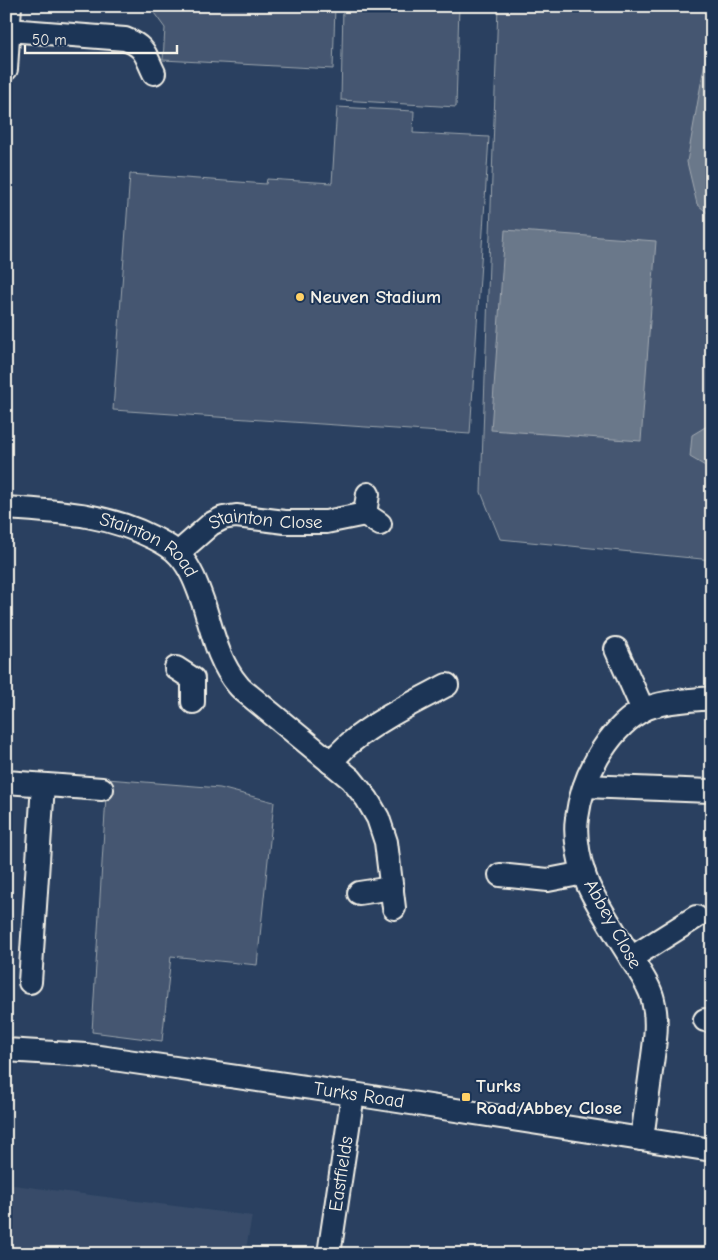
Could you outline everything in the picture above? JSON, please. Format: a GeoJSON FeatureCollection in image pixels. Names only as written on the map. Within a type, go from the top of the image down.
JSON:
{"type":"FeatureCollection","features":[{"type":"Feature","properties":{"kind":"street"},"geometry":{"type":"LineString","coordinates":[[6,69],[10,6]]}},
{"type":"Feature","properties":{"kind":"street"},"geometry":{"type":"LineString","coordinates":[[8,30],[125,39],[143,50],[154,73]]}},
{"type":"Feature","properties":{"kind":"street","name":"Stainton Road"},"geometry":{"type":"LineString","coordinates":[[6,508],[70,513],[105,519],[140,531],[178,553],[190,570],[198,587],[220,655],[238,684],[351,779],[368,799],[378,818],[386,842],[393,898],[359,893]]}},
{"type":"Feature","properties":{"kind":"street","name":"Stainton Close"},"geometry":{"type":"LineString","coordinates":[[178,553],[211,524],[223,518],[236,516],[284,522],[326,522],[371,511]]}},
{"type":"Feature","properties":{"kind":"street"},"geometry":{"type":"LineString","coordinates":[[616,650],[643,710]]}},
{"type":"Feature","properties":{"kind":"street"},"geometry":{"type":"LineString","coordinates":[[193,702],[185,674],[226,665]]}},
{"type":"Feature","properties":{"kind":"street"},"geometry":{"type":"LineString","coordinates":[[330,762],[348,744],[362,725],[396,711],[447,685]]}},
{"type":"Feature","properties":{"kind":"street","name":"Abbey Close"},"geometry":{"type":"LineString","coordinates":[[642,1139],[656,1035],[657,1017],[653,997],[588,884],[580,860],[577,820],[581,797],[588,776],[615,732],[628,720],[643,710],[680,701],[712,698]]}},
{"type":"Feature","properties":{"kind":"street"},"geometry":{"type":"LineString","coordinates":[[6,782],[102,789]]}},
{"type":"Feature","properties":{"kind":"street"},"geometry":{"type":"LineString","coordinates":[[30,982],[43,785]]}},
{"type":"Feature","properties":{"kind":"street"},"geometry":{"type":"LineString","coordinates":[[585,786],[710,791]]}},
{"type":"Feature","properties":{"kind":"street"},"geometry":{"type":"LineString","coordinates":[[500,875],[548,880],[584,873]]}},
{"type":"Feature","properties":{"kind":"street"},"geometry":{"type":"LineString","coordinates":[[631,958],[696,917]]}},
{"type":"Feature","properties":{"kind":"street","name":"Turks Road"},"geometry":{"type":"LineString","coordinates":[[6,1050],[86,1055],[353,1094],[712,1150]]}},
{"type":"Feature","properties":{"kind":"street","name":"Eastfields"},"geometry":{"type":"LineString","coordinates":[[329,1254],[353,1094]]}},
{"type":"Feature","properties":{"kind":"shaded area"},"geometry":{"type":"Polygon","coordinates":[[[149,6],[335,6],[333,69],[163,60],[165,28],[149,6]]]}},
{"type":"Feature","properties":{"kind":"shaded area"},"geometry":{"type":"Polygon","coordinates":[[[343,6],[459,6],[456,107],[341,100],[343,6]]]}},
{"type":"Feature","properties":{"kind":"shaded area"},"geometry":{"type":"Polygon","coordinates":[[[498,6],[712,6],[712,560],[500,539],[481,492],[498,6]]]}},
{"type":"Feature","properties":{"kind":"shaded area"},"geometry":{"type":"Polygon","coordinates":[[[712,44],[712,217],[697,204],[687,162],[707,50],[712,44]]]}},
{"type":"Feature","properties":{"kind":"shaded area","name":"Neuven Stadium"},"geometry":{"type":"Polygon","coordinates":[[[337,107],[414,111],[413,133],[489,137],[470,434],[113,410],[130,174],[266,184],[267,179],[332,183],[337,107]]]}},
{"type":"Feature","properties":{"kind":"shaded area"},"geometry":{"type":"Polygon","coordinates":[[[505,230],[656,241],[641,441],[491,430],[505,230]]]}},
{"type":"Feature","properties":{"kind":"shaded area"},"geometry":{"type":"Polygon","coordinates":[[[712,423],[712,470],[690,457],[692,435],[712,423]]]}},
{"type":"Feature","properties":{"kind":"shaded area"},"geometry":{"type":"Polygon","coordinates":[[[107,779],[220,788],[274,802],[257,965],[171,956],[162,1041],[92,1032],[107,779]]]}},
{"type":"Feature","properties":{"kind":"shaded area"},"geometry":{"type":"Polygon","coordinates":[[[6,1184],[252,1216],[245,1254],[6,1254],[6,1184]]]}},
{"type":"Feature","properties":{"kind":"place","name":"Neuven Stadium"},"geometry":{"type":"Point","coordinates":[300,297]}},
{"type":"Feature","properties":{"kind":"place","name":"Turks Road/Abbey Close"},"geometry":{"type":"Point","coordinates":[466,1097]}}]}
